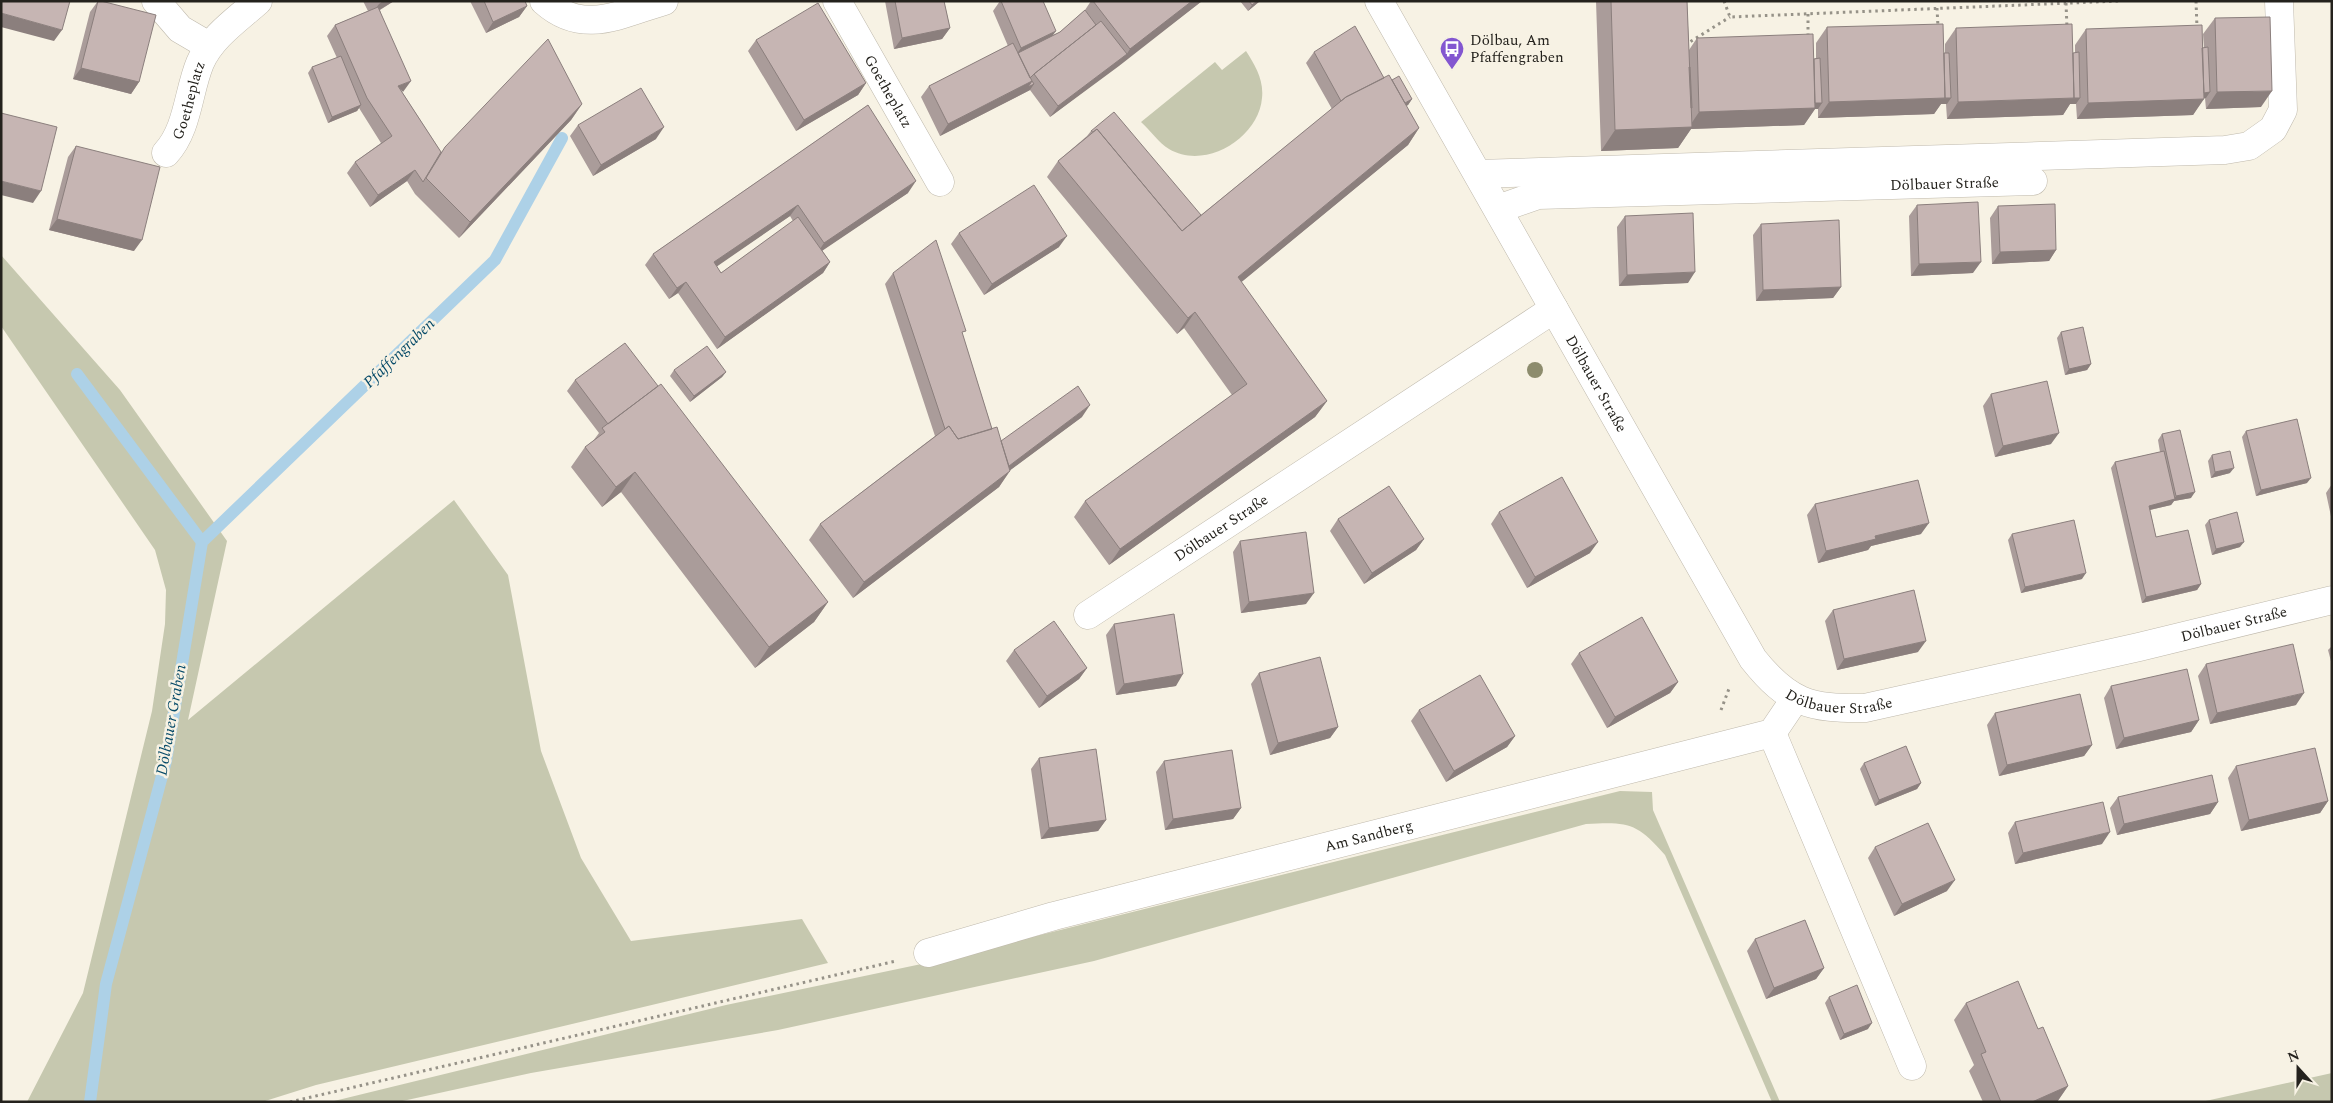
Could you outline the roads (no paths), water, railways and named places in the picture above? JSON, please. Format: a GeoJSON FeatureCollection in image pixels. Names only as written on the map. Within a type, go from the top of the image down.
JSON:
{"type":"FeatureCollection","features":[{"type":"Feature","properties":{"kind":"street","name":"Goetheplatz"},"geometry":{"type":"LineString","coordinates":[[156,1],[180,29],[209,46]]}},
{"type":"Feature","properties":{"kind":"street","name":"Goetheplatz"},"geometry":{"type":"LineString","coordinates":[[166,153],[176,142],[200,63],[209,46],[258,1]]}},
{"type":"Feature","properties":{"kind":"street"},"geometry":{"type":"LineString","coordinates":[[544,1],[556,12],[576,20],[598,21],[664,1]]}},
{"type":"Feature","properties":{"kind":"street","name":"Goetheplatz"},"geometry":{"type":"LineString","coordinates":[[836,1],[940,182]]}},
{"type":"Feature","properties":{"kind":"street","name":"Dölbauer Straße"},"geometry":{"type":"LineString","coordinates":[[1379,1],[1752,659],[1770,681],[1795,698],[1829,709],[1865,708],[2138,647],[2332,600]]}},
{"type":"Feature","properties":{"kind":"street"},"geometry":{"type":"LineString","coordinates":[[1478,174],[2215,151],[2249,146],[2273,129],[2283,110],[2278,1]]}},
{"type":"Feature","properties":{"kind":"street","name":"Dölbauer Straße"},"geometry":{"type":"LineString","coordinates":[[1498,209],[1538,195],[2033,182]]}},
{"type":"Feature","properties":{"kind":"street","name":"Dölbauer Straße"},"geometry":{"type":"LineString","coordinates":[[1088,615],[1554,309]]}},
{"type":"Feature","properties":{"kind":"street"},"geometry":{"type":"LineString","coordinates":[[1795,698],[1772,733],[1912,1066]]}},
{"type":"Feature","properties":{"kind":"street","name":"Am Sandberg"},"geometry":{"type":"LineString","coordinates":[[928,953],[1054,916],[1772,733]]}},
{"type":"Feature","properties":{"kind":"waterway","name":"Pfaffengraben"},"geometry":{"type":"LineString","coordinates":[[202,542],[495,260],[562,138]]}},
{"type":"Feature","properties":{"kind":"waterway","name":"Dölbauer Graben"},"geometry":{"type":"LineString","coordinates":[[77,374],[202,542],[166,761],[106,984],[90,1102]]}},
{"type":"Feature","properties":{"kind":"place","name":"Dölbau, Am Pfaffengraben"},"geometry":{"type":"Point","coordinates":[1452,70]}}]}
